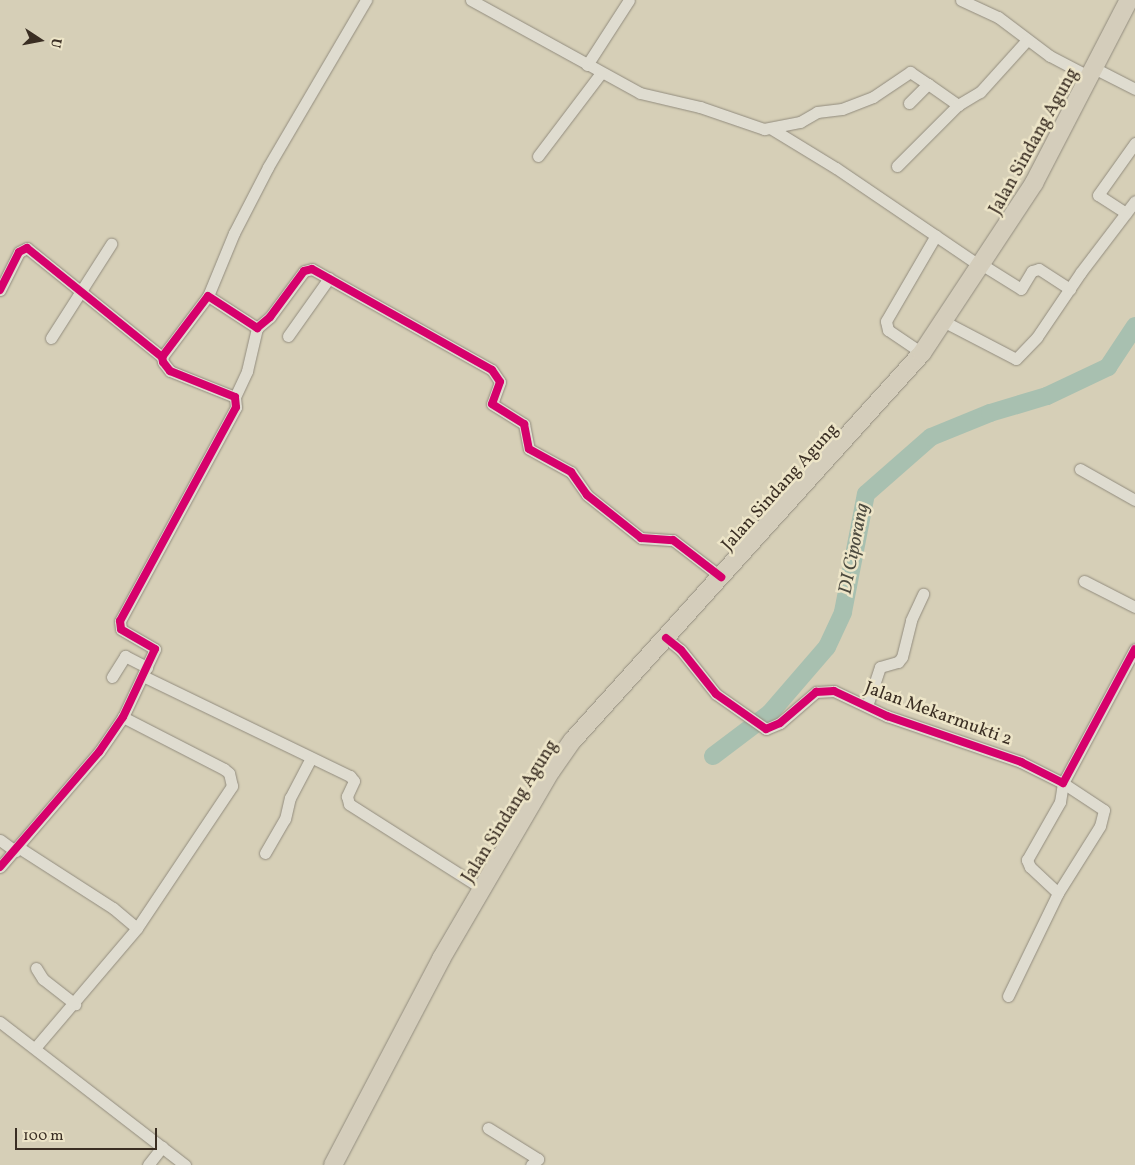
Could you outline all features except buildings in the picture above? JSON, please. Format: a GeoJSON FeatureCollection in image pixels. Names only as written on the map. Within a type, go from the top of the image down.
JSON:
{"type":"FeatureCollection","features":[{"type":"Feature","properties":{"kind":"main road","name":"Jalan Sindang Agung"},"geometry":{"type":"LineString","coordinates":[[336,1164],[384,1064],[480,887],[568,748],[922,353],[1034,183],[1129,0]]}},
{"type":"Feature","properties":{"kind":"street"},"geometry":{"type":"LineString","coordinates":[[162,357],[208,296],[234,233],[264,175],[366,0]]}},
{"type":"Feature","properties":{"kind":"street"},"geometry":{"type":"LineString","coordinates":[[471,0],[640,93],[772,130],[836,168],[981,265],[1021,289],[1032,271],[1039,269],[1070,289]]}},
{"type":"Feature","properties":{"kind":"street"},"geometry":{"type":"LineString","coordinates":[[587,65],[629,0]]}},
{"type":"Feature","properties":{"kind":"street"},"geometry":{"type":"LineString","coordinates":[[961,0],[998,17],[1050,56],[1135,89]]}},
{"type":"Feature","properties":{"kind":"street"},"geometry":{"type":"LineString","coordinates":[[897,166],[958,105],[980,92],[1027,40]]}},
{"type":"Feature","properties":{"kind":"street"},"geometry":{"type":"LineString","coordinates":[[538,156],[601,73]]}},
{"type":"Feature","properties":{"kind":"street"},"geometry":{"type":"LineString","coordinates":[[772,130],[873,96],[907,73],[916,74],[958,105]]}},
{"type":"Feature","properties":{"kind":"street"},"geometry":{"type":"LineString","coordinates":[[909,103],[928,84]]}},
{"type":"Feature","properties":{"kind":"street"},"geometry":{"type":"LineString","coordinates":[[1126,213],[1098,195],[1135,143]]}},
{"type":"Feature","properties":{"kind":"street"},"geometry":{"type":"LineString","coordinates":[[943,321],[1016,359],[1037,337],[1135,201]]}},
{"type":"Feature","properties":{"kind":"street"},"geometry":{"type":"LineString","coordinates":[[922,353],[888,330],[886,321],[936,235]]}},
{"type":"Feature","properties":{"kind":"street"},"geometry":{"type":"LineString","coordinates":[[51,338],[111,244]]}},
{"type":"Feature","properties":{"kind":"street"},"geometry":{"type":"LineString","coordinates":[[0,290],[19,252],[27,248],[82,290],[162,357],[162,362],[170,371],[235,397]]}},
{"type":"Feature","properties":{"kind":"street"},"geometry":{"type":"LineString","coordinates":[[0,868],[99,752],[123,717],[155,648],[121,628],[120,621],[236,407],[235,397],[247,371],[257,328],[270,318],[306,269],[329,278],[492,370],[500,382],[492,404],[524,424],[529,449],[571,472],[587,495],[641,538],[673,540],[722,577]]}},
{"type":"Feature","properties":{"kind":"street"},"geometry":{"type":"LineString","coordinates":[[288,336],[329,278]]}},
{"type":"Feature","properties":{"kind":"street"},"geometry":{"type":"LineString","coordinates":[[208,296],[257,328]]}},
{"type":"Feature","properties":{"kind":"street"},"geometry":{"type":"LineString","coordinates":[[1080,469],[1135,500]]}},
{"type":"Feature","properties":{"kind":"street"},"geometry":{"type":"LineString","coordinates":[[1084,581],[1135,607]]}},
{"type":"Feature","properties":{"kind":"street"},"geometry":{"type":"LineString","coordinates":[[867,706],[880,667],[898,662],[902,657],[911,620],[923,594]]}},
{"type":"Feature","properties":{"kind":"street","name":"Jalan Mekarmukti 2"},"geometry":{"type":"LineString","coordinates":[[666,638],[681,650],[716,694],[766,729],[780,723],[820,691],[834,692],[867,706],[1021,762],[1063,783],[1104,810],[1100,826],[1058,893]]}},
{"type":"Feature","properties":{"kind":"street"},"geometry":{"type":"LineString","coordinates":[[1008,996],[1058,893],[1027,860],[1060,802],[1063,783],[1135,649]]}},
{"type":"Feature","properties":{"kind":"street"},"geometry":{"type":"LineString","coordinates":[[112,676],[124,656],[145,671],[353,778],[346,799],[349,804],[480,887]]}},
{"type":"Feature","properties":{"kind":"street"},"geometry":{"type":"LineString","coordinates":[[35,1048],[75,1004],[137,928],[229,792],[232,779],[224,769],[123,717]]}},
{"type":"Feature","properties":{"kind":"street"},"geometry":{"type":"LineString","coordinates":[[265,853],[285,819],[290,798],[312,758]]}},
{"type":"Feature","properties":{"kind":"street"},"geometry":{"type":"LineString","coordinates":[[0,840],[113,908],[137,928]]}},
{"type":"Feature","properties":{"kind":"street"},"geometry":{"type":"LineString","coordinates":[[36,968],[43,979],[75,1004]]}},
{"type":"Feature","properties":{"kind":"street"},"geometry":{"type":"LineString","coordinates":[[0,1022],[184,1165]]}},
{"type":"Feature","properties":{"kind":"street"},"geometry":{"type":"LineString","coordinates":[[488,1128],[537,1163]]}},
{"type":"Feature","properties":{"kind":"street"},"geometry":{"type":"LineString","coordinates":[[148,1165],[162,1147]]}},
{"type":"Feature","properties":{"kind":"waterway","name":"DI Ciporang"},"geometry":{"type":"LineString","coordinates":[[713,756],[770,713],[827,647],[843,612],[866,494],[931,437],[990,413],[1047,396],[1108,367],[1135,326]]}},
{"type":"Feature","properties":{"kind":"cycle path"},"geometry":{"type":"LineString","coordinates":[[0,290],[19,252],[27,248],[162,357],[208,296],[257,328],[270,317],[304,271],[312,269],[492,370],[500,382],[492,404],[524,424],[529,449],[571,472],[587,495],[641,538],[673,540],[721,577]]}},
{"type":"Feature","properties":{"kind":"cycle path"},"geometry":{"type":"LineString","coordinates":[[0,867],[99,752],[123,717],[155,649],[121,629],[120,621],[236,407],[235,397],[170,371],[163,362],[162,357]]}},
{"type":"Feature","properties":{"kind":"cycle path"},"geometry":{"type":"LineString","coordinates":[[666,638],[681,650],[716,694],[766,729],[780,723],[816,692],[834,691],[887,716],[1021,762],[1063,783],[1135,649]]}}]}
